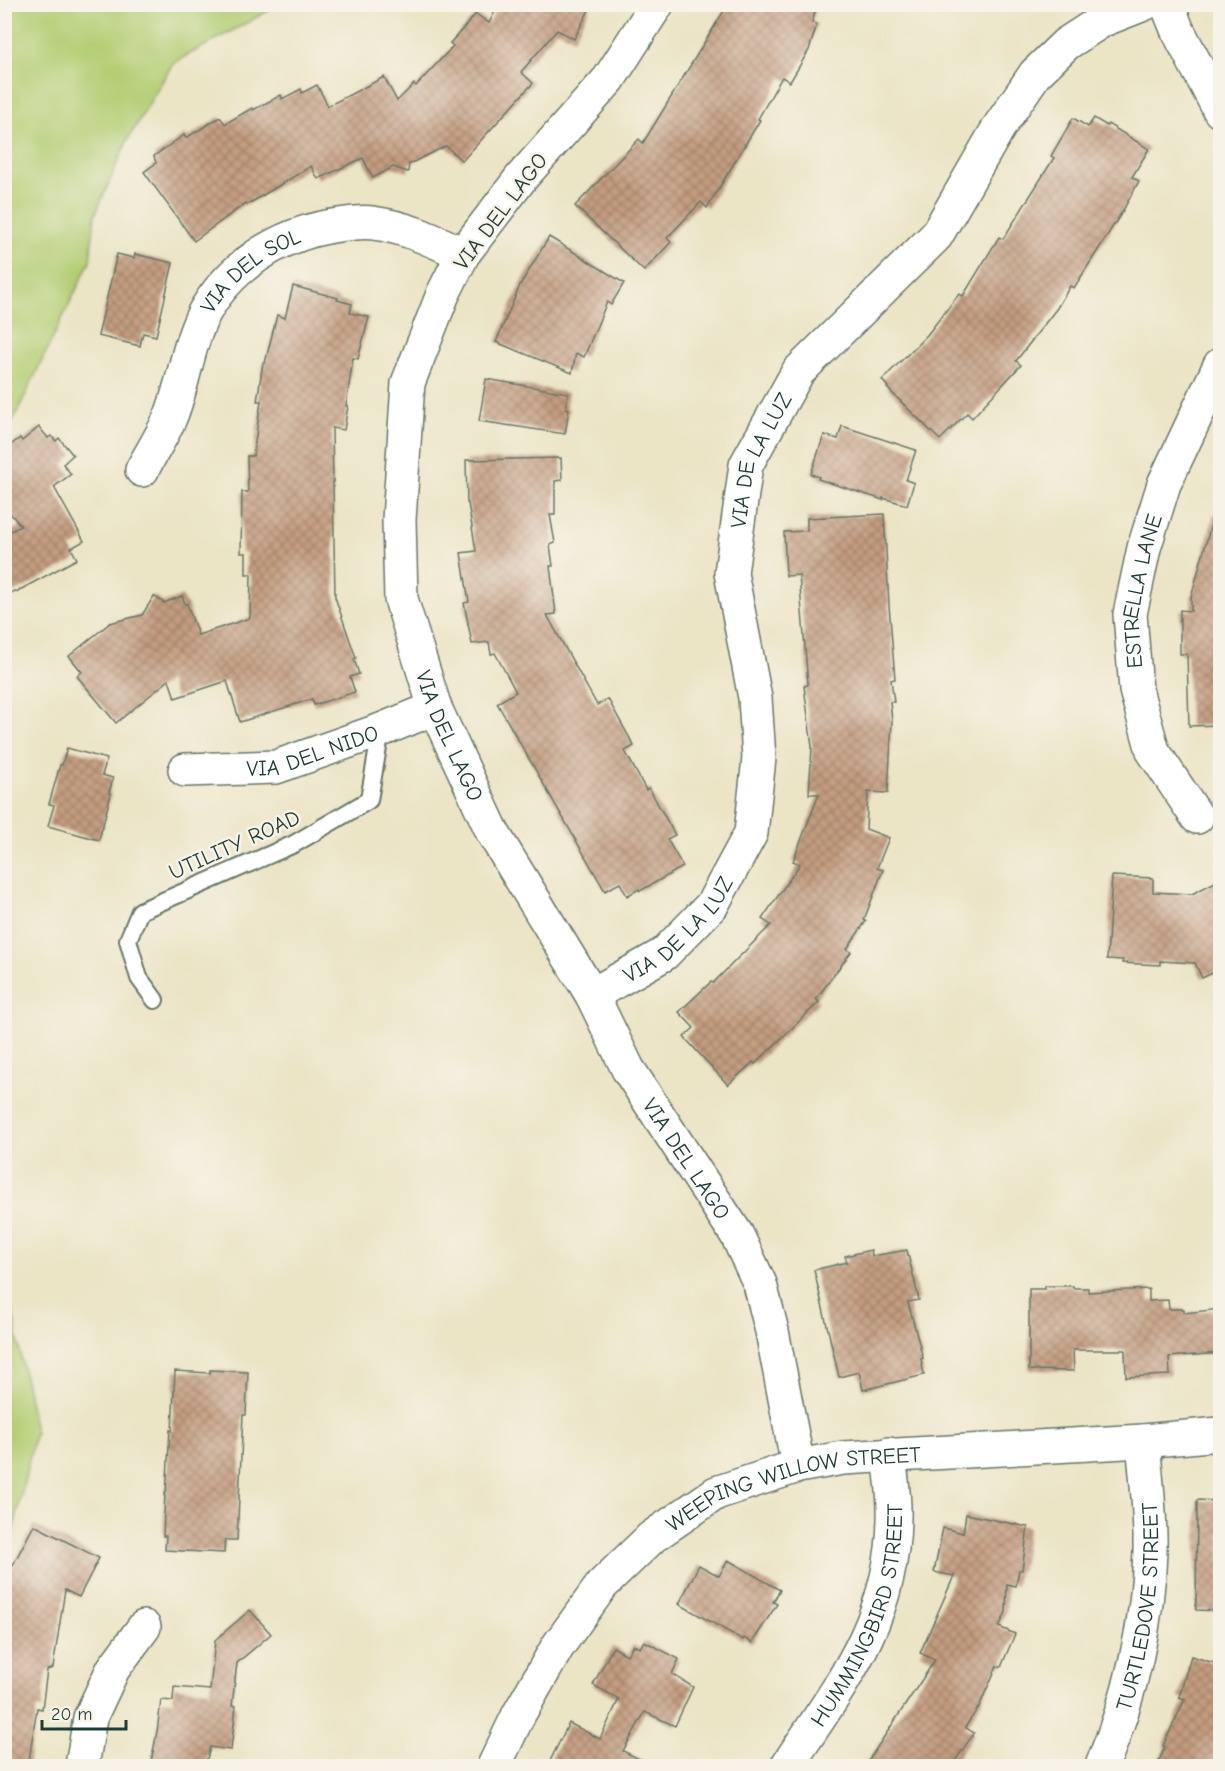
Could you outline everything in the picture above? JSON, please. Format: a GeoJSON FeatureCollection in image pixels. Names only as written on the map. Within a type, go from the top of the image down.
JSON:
{"type":"FeatureCollection","features":[{"type":"Feature","properties":{"kind":"street","name":"VIA DEL LAGO"},"geometry":{"type":"LineString","coordinates":[[657,4],[609,79],[521,178],[463,254],[443,294],[408,383],[399,520],[401,599],[435,708],[493,833],[592,995],[628,1069],[737,1235],[760,1284],[772,1331],[798,1466]]}},
{"type":"Feature","properties":{"kind":"street","name":"VIA DE LA LUZ"},"geometry":{"type":"LineString","coordinates":[[592,995],[664,954],[672,946],[712,905],[751,833],[759,758],[755,698],[730,573],[746,465],[798,372],[936,237],[999,127],[1035,74],[1066,44],[1102,20],[1144,4]]}},
{"type":"Feature","properties":{"kind":"street"},"geometry":{"type":"LineString","coordinates":[[1167,4],[1177,29],[1221,111]]}},
{"type":"Feature","properties":{"kind":"street","name":"VIA DEL SOL"},"geometry":{"type":"LineString","coordinates":[[142,470],[170,417],[204,314],[223,287],[246,263],[285,240],[317,229],[342,224],[371,223],[414,231],[463,254]]}},
{"type":"Feature","properties":{"kind":"street","name":"ESTRELLA LANE"},"geometry":{"type":"LineString","coordinates":[[1197,817],[1153,751],[1136,690],[1130,614],[1142,559],[1164,484],[1221,365]]}},
{"type":"Feature","properties":{"kind":"street","name":"VIA DEL NIDO"},"geometry":{"type":"LineString","coordinates":[[185,770],[276,767],[381,730],[435,708]]}},
{"type":"Feature","properties":{"kind":"street","name":"WEEPING WILLOW STREET"},"geometry":{"type":"LineString","coordinates":[[494,1767],[519,1714],[558,1646],[602,1585],[652,1537],[716,1493],[798,1466],[843,1458],[1143,1441],[1221,1434]]}},
{"type":"Feature","properties":{"kind":"street","name":"TURTLEDOVE STREET"},"geometry":{"type":"LineString","coordinates":[[1102,1767],[1119,1725],[1134,1675],[1145,1616],[1150,1550],[1143,1441]]}},
{"type":"Feature","properties":{"kind":"street","name":"HUMMINGBIRD STREET"},"geometry":{"type":"LineString","coordinates":[[787,1767],[854,1666],[875,1620],[888,1574],[894,1518],[889,1454]]}},
{"type":"Feature","properties":{"kind":"street"},"geometry":{"type":"LineString","coordinates":[[82,1767],[90,1718],[114,1669],[144,1627]]}},
{"type":"Feature","properties":{"kind":"lane","name":"UTILITY ROAD"},"geometry":{"type":"LineString","coordinates":[[155,1000],[139,978],[128,939],[140,910],[294,844],[369,800],[381,730]]}},
{"type":"Feature","properties":{"kind":"green space"},"geometry":{"type":"Polygon","coordinates":[[[5,4],[279,5],[173,63],[127,141],[95,215],[90,261],[5,437],[5,4]]]}},
{"type":"Feature","properties":{"kind":"green space"},"geometry":{"type":"Polygon","coordinates":[[[4,1268],[35,1432],[5,1568],[4,1568],[4,1268]]]}},
{"type":"Feature","properties":{"kind":"building"},"geometry":{"type":"Polygon","coordinates":[[[499,4],[592,4],[574,39],[557,30],[521,72],[533,83],[462,161],[446,146],[409,164],[408,172],[393,167],[373,178],[363,158],[318,179],[311,166],[247,205],[246,203],[194,241],[144,172],[156,163],[154,156],[184,135],[186,138],[220,117],[225,124],[252,108],[253,110],[281,95],[282,99],[301,89],[302,93],[317,85],[328,106],[384,77],[397,101],[414,84],[416,86],[453,46],[450,43],[476,14],[489,23],[499,4]]]}},
{"type":"Feature","properties":{"kind":"building"},"geometry":{"type":"Polygon","coordinates":[[[728,4],[817,4],[812,23],[817,24],[809,50],[790,82],[782,77],[758,119],[760,120],[707,208],[701,202],[667,238],[671,242],[644,271],[575,206],[639,139],[643,143],[728,4]]]}},
{"type":"Feature","properties":{"kind":"building"},"geometry":{"type":"Polygon","coordinates":[[[1073,118],[1088,127],[1094,118],[1149,149],[1132,177],[1139,181],[1074,288],[1070,286],[1057,308],[1016,361],[1021,365],[972,418],[967,413],[940,440],[887,388],[882,380],[927,335],[959,294],[963,296],[999,237],[1003,239],[1054,158],[1051,156],[1073,118]]]}},
{"type":"Feature","properties":{"kind":"building"},"geometry":{"type":"Polygon","coordinates":[[[549,237],[624,283],[611,305],[607,302],[584,357],[576,353],[572,373],[496,342],[520,285],[549,237]]]}},
{"type":"Feature","properties":{"kind":"building"},"geometry":{"type":"Polygon","coordinates":[[[117,254],[134,258],[135,254],[173,263],[156,336],[143,333],[140,346],[98,336],[117,254]]]}},
{"type":"Feature","properties":{"kind":"building"},"geometry":{"type":"Polygon","coordinates":[[[293,286],[338,298],[337,300],[352,304],[350,313],[369,317],[358,359],[353,358],[344,430],[332,428],[335,597],[356,658],[354,659],[359,674],[350,677],[355,692],[314,705],[312,699],[240,722],[227,681],[175,698],[169,680],[116,723],[77,676],[82,672],[69,656],[110,623],[142,615],[154,596],[164,603],[182,596],[198,635],[250,618],[251,574],[246,574],[246,553],[241,553],[242,492],[248,492],[247,456],[253,456],[261,401],[257,401],[263,363],[265,363],[277,315],[285,318],[293,286]]]}},
{"type":"Feature","properties":{"kind":"building"},"geometry":{"type":"Polygon","coordinates":[[[486,379],[568,393],[566,408],[569,409],[565,434],[479,421],[486,379]]]}},
{"type":"Feature","properties":{"kind":"building"},"geometry":{"type":"Polygon","coordinates":[[[842,426],[916,450],[906,480],[914,483],[907,505],[883,498],[883,500],[818,479],[819,477],[811,474],[824,435],[838,439],[842,426]]]}},
{"type":"Feature","properties":{"kind":"building"},"geometry":{"type":"Polygon","coordinates":[[[39,427],[48,438],[51,436],[56,441],[59,438],[73,455],[63,464],[71,474],[54,487],[84,541],[71,548],[77,559],[16,592],[4,596],[4,534],[21,526],[4,506],[4,450],[20,438],[22,441],[39,427]]]}},
{"type":"Feature","properties":{"kind":"building"},"geometry":{"type":"Polygon","coordinates":[[[561,458],[562,480],[555,481],[555,515],[550,515],[555,543],[550,545],[553,566],[550,566],[556,614],[547,615],[597,705],[608,699],[634,746],[625,751],[646,790],[649,788],[675,835],[667,839],[683,867],[627,896],[620,883],[605,891],[497,703],[516,692],[495,653],[491,654],[489,642],[472,644],[464,603],[469,602],[461,553],[476,551],[467,503],[466,460],[561,458]]]}},
{"type":"Feature","properties":{"kind":"building"},"geometry":{"type":"Polygon","coordinates":[[[884,514],[895,679],[891,680],[894,702],[890,702],[892,720],[888,793],[868,792],[866,829],[889,838],[877,868],[883,870],[864,920],[866,921],[847,949],[851,952],[816,999],[819,1002],[755,1064],[753,1062],[728,1085],[684,1037],[694,1028],[679,1012],[711,982],[713,983],[771,925],[762,919],[800,864],[793,861],[819,794],[809,794],[812,747],[804,686],[808,685],[799,575],[786,576],[784,532],[807,531],[807,518],[884,514]]]}},
{"type":"Feature","properties":{"kind":"building"},"geometry":{"type":"Polygon","coordinates":[[[1214,514],[1221,515],[1221,725],[1189,726],[1187,654],[1180,654],[1180,610],[1191,611],[1191,597],[1214,514]]]}},
{"type":"Feature","properties":{"kind":"building"},"geometry":{"type":"Polygon","coordinates":[[[67,748],[107,759],[102,775],[113,778],[99,840],[48,826],[54,805],[49,804],[67,748]]]}},
{"type":"Feature","properties":{"kind":"building"},"geometry":{"type":"Polygon","coordinates":[[[1112,876],[1153,878],[1153,892],[1192,894],[1221,879],[1221,969],[1202,978],[1195,963],[1160,961],[1160,965],[1122,963],[1123,960],[1107,959],[1112,876]]]}},
{"type":"Feature","properties":{"kind":"building"},"geometry":{"type":"Polygon","coordinates":[[[871,1250],[872,1256],[907,1250],[919,1300],[908,1302],[923,1358],[921,1359],[924,1375],[863,1390],[859,1372],[839,1377],[814,1270],[847,1262],[845,1256],[871,1250]]]}},
{"type":"Feature","properties":{"kind":"building"},"geometry":{"type":"Polygon","coordinates":[[[1045,1286],[1088,1288],[1088,1292],[1149,1289],[1149,1301],[1168,1300],[1169,1309],[1184,1309],[1184,1313],[1221,1309],[1221,1353],[1169,1357],[1170,1375],[1126,1377],[1125,1350],[1073,1350],[1074,1371],[1029,1370],[1029,1289],[1045,1289],[1045,1286]]]}},
{"type":"Feature","properties":{"kind":"building"},"geometry":{"type":"Polygon","coordinates":[[[210,1370],[248,1372],[246,1415],[243,1415],[237,1540],[225,1540],[224,1553],[165,1550],[166,1536],[163,1536],[165,1493],[170,1430],[172,1431],[175,1371],[210,1373],[210,1370]]]}},
{"type":"Feature","properties":{"kind":"building"},"geometry":{"type":"Polygon","coordinates":[[[1197,1500],[1221,1501],[1221,1611],[1196,1610],[1197,1500]]]}},
{"type":"Feature","properties":{"kind":"building"},"geometry":{"type":"Polygon","coordinates":[[[966,1514],[1028,1527],[1022,1570],[1019,1570],[1016,1586],[1007,1584],[1006,1612],[999,1627],[1015,1634],[1001,1667],[997,1666],[979,1707],[965,1727],[974,1733],[951,1767],[864,1767],[935,1660],[920,1653],[954,1576],[934,1572],[943,1528],[963,1533],[966,1514]]]}},
{"type":"Feature","properties":{"kind":"building"},"geometry":{"type":"Polygon","coordinates":[[[34,1525],[99,1558],[79,1597],[65,1590],[53,1668],[47,1670],[42,1709],[37,1708],[28,1767],[4,1767],[4,1582],[34,1525]]]}},
{"type":"Feature","properties":{"kind":"building"},"geometry":{"type":"Polygon","coordinates":[[[728,1560],[780,1590],[773,1602],[777,1604],[752,1643],[679,1604],[699,1565],[719,1576],[728,1560]]]}},
{"type":"Feature","properties":{"kind":"building"},"geometry":{"type":"Polygon","coordinates":[[[250,1610],[271,1634],[237,1663],[232,1706],[236,1706],[231,1750],[210,1747],[205,1767],[150,1767],[161,1700],[173,1701],[174,1687],[210,1690],[215,1640],[250,1610]]]}},
{"type":"Feature","properties":{"kind":"building"},"geometry":{"type":"Polygon","coordinates":[[[644,1641],[679,1659],[672,1674],[693,1687],[675,1726],[645,1712],[623,1751],[655,1767],[547,1767],[569,1723],[600,1739],[619,1699],[593,1685],[613,1647],[627,1655],[633,1645],[640,1648],[644,1641]]]}},
{"type":"Feature","properties":{"kind":"building"},"geometry":{"type":"Polygon","coordinates":[[[1191,1656],[1221,1665],[1221,1767],[1156,1767],[1185,1699],[1179,1697],[1191,1656]]]}}]}
